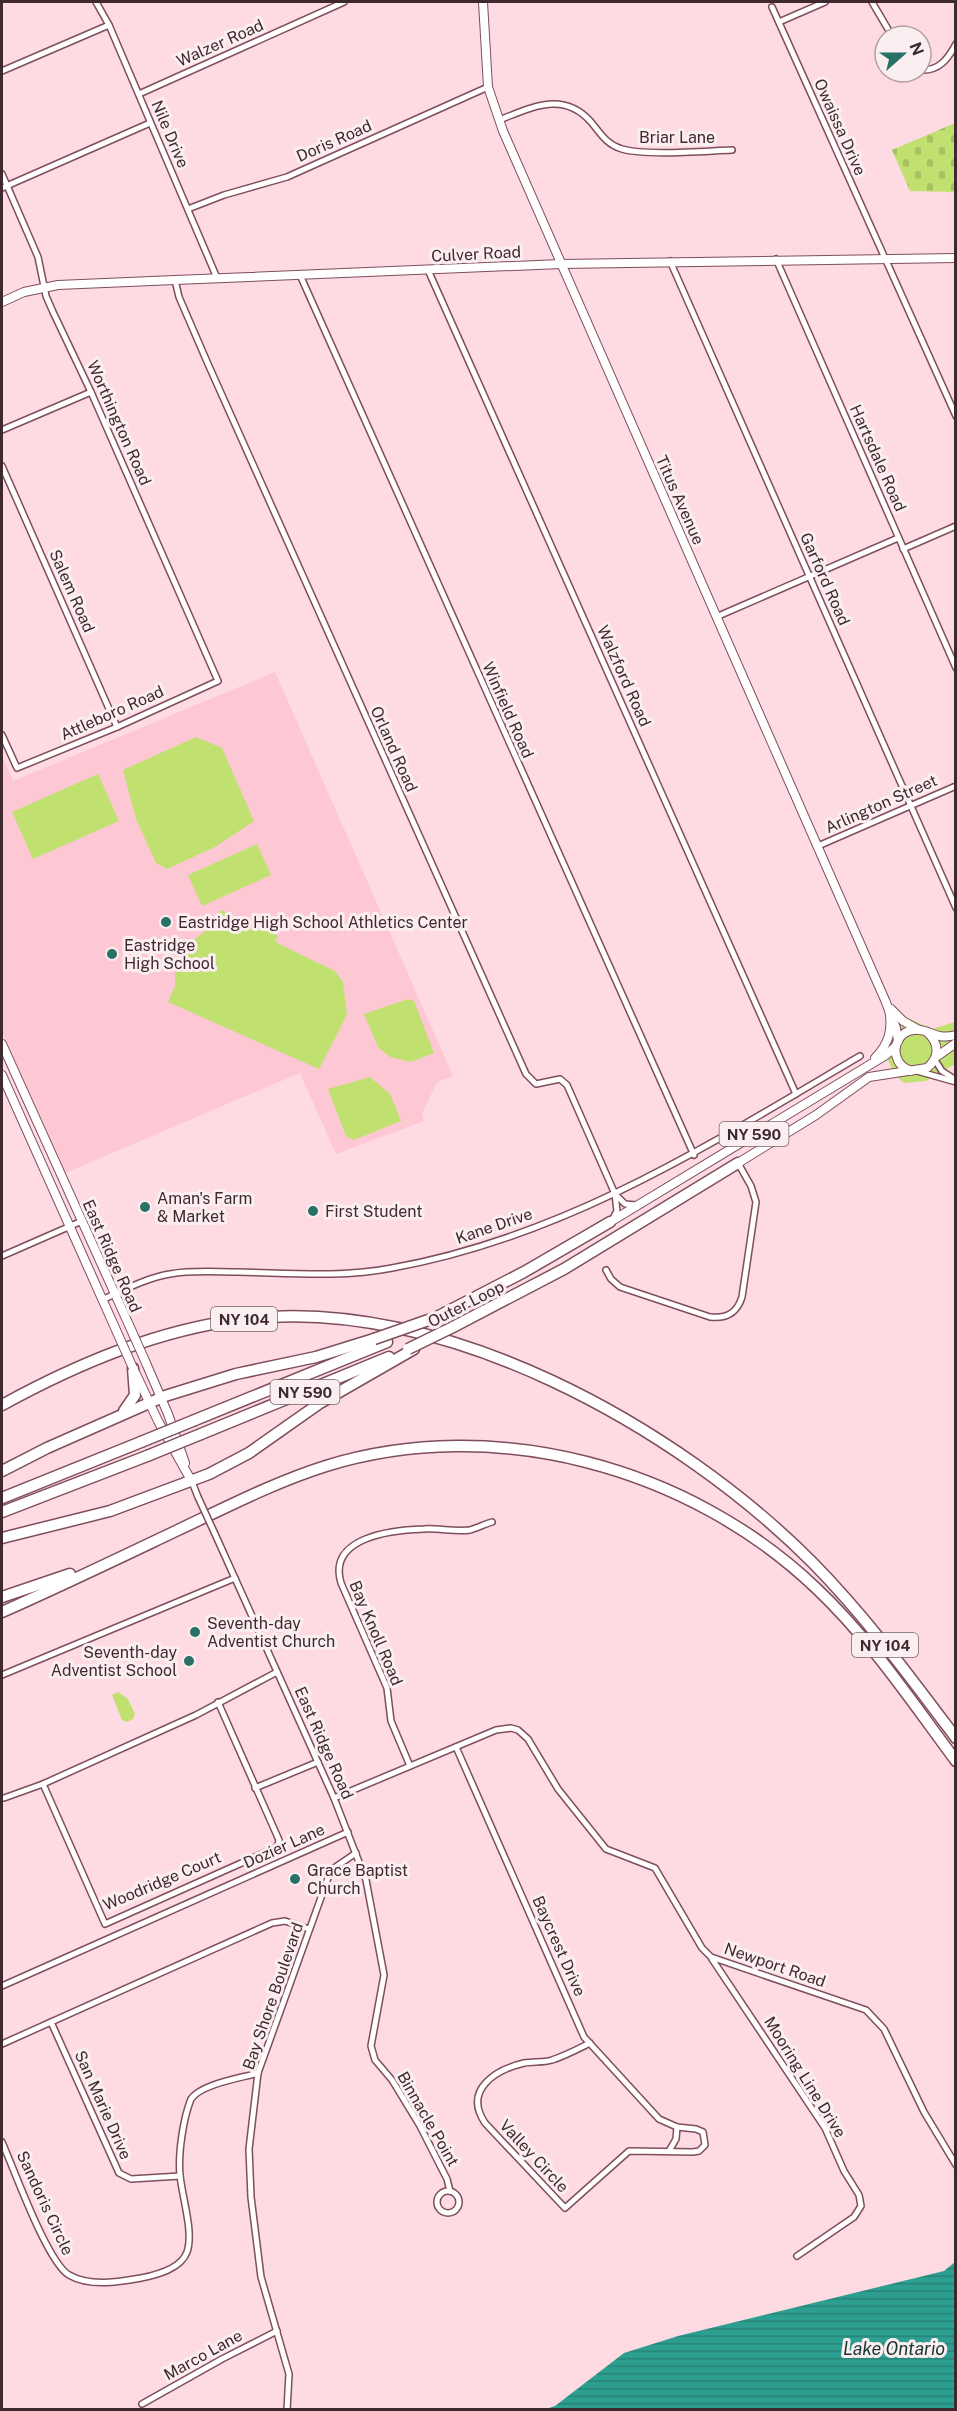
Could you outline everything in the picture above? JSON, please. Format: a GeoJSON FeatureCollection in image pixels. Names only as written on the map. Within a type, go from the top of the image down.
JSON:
{"type":"FeatureCollection","features":[{"type":"Feature","properties":{"kind":"highway","name":"Outer Loop"},"geometry":{"type":"LineString","coordinates":[[2,1512],[411,1349],[570,1266],[738,1163]]}},
{"type":"Feature","properties":{"kind":"highway","name":"Outer Loop"},"geometry":{"type":"LineString","coordinates":[[2,1498],[387,1342],[531,1268],[610,1222]]}},
{"type":"Feature","properties":{"kind":"highway","name":"NY 104"},"geometry":{"type":"LineString","coordinates":[[2,1405],[67,1373],[145,1342],[195,1328],[258,1318],[322,1317],[378,1323],[435,1337],[555,1383],[633,1424],[697,1465],[763,1517],[807,1558],[872,1628],[956,1738]]}},
{"type":"Feature","properties":{"kind":"highway"},"geometry":{"type":"LineString","coordinates":[[2,1471],[161,1397],[236,1374],[316,1357],[436,1317]]}},
{"type":"Feature","properties":{"kind":"highway"},"geometry":{"type":"LineString","coordinates":[[2,1538],[91,1517],[192,1482],[243,1456],[320,1403],[411,1349]]}},
{"type":"Feature","properties":{"kind":"highway"},"geometry":{"type":"LineString","coordinates":[[114,1418],[126,1410],[134,1397],[136,1386],[133,1368]]}},
{"type":"Feature","properties":{"kind":"highway","name":"NY 104"},"geometry":{"type":"LineString","coordinates":[[2,1612],[294,1477],[348,1460],[399,1450],[437,1447],[488,1447],[539,1452],[590,1463],[638,1478],[680,1495],[730,1522],[769,1548],[814,1586],[872,1651],[956,1761]]}},
{"type":"Feature","properties":{"kind":"highway"},"geometry":{"type":"LineString","coordinates":[[2,1597],[138,1550]]}},
{"type":"Feature","properties":{"kind":"main road","name":"Titus Avenue"},"geometry":{"type":"LineString","coordinates":[[483,2],[488,87],[499,120],[889,1009],[897,1043]]}},
{"type":"Feature","properties":{"kind":"main road","name":"Culver Road"},"geometry":{"type":"LineString","coordinates":[[2,302],[24,292],[44,287],[217,278],[670,261],[956,258]]}},
{"type":"Feature","properties":{"kind":"main road","name":"Titus Avenue"},"geometry":{"type":"LineString","coordinates":[[885,1000],[900,1018],[919,1030]]}},
{"type":"Feature","properties":{"kind":"main road"},"geometry":{"type":"LineString","coordinates":[[865,1067],[883,1049],[889,1038],[891,1026],[889,1009]]}},
{"type":"Feature","properties":{"kind":"main road"},"geometry":{"type":"LineString","coordinates":[[956,1035],[940,1037],[919,1030],[908,1031],[897,1043],[898,1061],[906,1068],[916,1071],[927,1068],[935,1058],[956,1043]]}},
{"type":"Feature","properties":{"kind":"main road"},"geometry":{"type":"LineString","coordinates":[[928,1033],[936,1045],[935,1058]]}},
{"type":"Feature","properties":{"kind":"main road","name":"Outer Loop"},"geometry":{"type":"LineString","coordinates":[[610,1222],[889,1053],[897,1043]]}},
{"type":"Feature","properties":{"kind":"main road","name":"East Ridge Road"},"geometry":{"type":"LineString","coordinates":[[2,1044],[161,1397],[192,1482]]}},
{"type":"Feature","properties":{"kind":"main road","name":"Outer Loop"},"geometry":{"type":"LineString","coordinates":[[738,1163],[816,1115],[869,1077],[916,1071]]}},
{"type":"Feature","properties":{"kind":"main road","name":"East Ridge Road"},"geometry":{"type":"LineString","coordinates":[[2,1075],[149,1403],[192,1482]]}},
{"type":"Feature","properties":{"kind":"street","name":"Nile Drive"},"geometry":{"type":"LineString","coordinates":[[96,2],[109,25],[217,278]]}},
{"type":"Feature","properties":{"kind":"street","name":"Walzer Road"},"geometry":{"type":"LineString","coordinates":[[139,94],[344,2]]}},
{"type":"Feature","properties":{"kind":"street"},"geometry":{"type":"LineString","coordinates":[[779,22],[825,2]]}},
{"type":"Feature","properties":{"kind":"street"},"geometry":{"type":"LineString","coordinates":[[872,2],[885,24]]}},
{"type":"Feature","properties":{"kind":"street","name":"Owaissa Drive"},"geometry":{"type":"LineString","coordinates":[[772,7],[956,416]]}},
{"type":"Feature","properties":{"kind":"street"},"geometry":{"type":"LineString","coordinates":[[2,71],[109,25]]}},
{"type":"Feature","properties":{"kind":"street"},"geometry":{"type":"LineString","coordinates":[[933,67],[946,59],[956,44]]}},
{"type":"Feature","properties":{"kind":"street","name":"Doris Road"},"geometry":{"type":"LineString","coordinates":[[188,209],[224,195],[287,177],[488,87]]}},
{"type":"Feature","properties":{"kind":"street","name":"Briar Lane"},"geometry":{"type":"LineString","coordinates":[[499,120],[540,104],[556,104],[573,108],[583,114],[604,139],[624,150],[647,152],[732,150]]}},
{"type":"Feature","properties":{"kind":"street"},"geometry":{"type":"LineString","coordinates":[[4,187],[150,123]]}},
{"type":"Feature","properties":{"kind":"street","name":"Worthington Road"},"geometry":{"type":"LineString","coordinates":[[2,174],[4,187],[38,257],[44,287],[53,312],[91,392],[218,681]]}},
{"type":"Feature","properties":{"kind":"street","name":"Hartsdale Road"},"geometry":{"type":"LineString","coordinates":[[776,259],[956,668]]}},
{"type":"Feature","properties":{"kind":"street","name":"Garford Road"},"geometry":{"type":"LineString","coordinates":[[670,261],[956,908]]}},
{"type":"Feature","properties":{"kind":"street","name":"Walzford Road"},"geometry":{"type":"LineString","coordinates":[[428,270],[796,1094]]}},
{"type":"Feature","properties":{"kind":"street","name":"Winfield Road"},"geometry":{"type":"LineString","coordinates":[[300,275],[694,1155]]}},
{"type":"Feature","properties":{"kind":"street","name":"Orland Road"},"geometry":{"type":"LineString","coordinates":[[175,280],[179,297],[208,364],[526,1074],[536,1084],[560,1079],[567,1085],[615,1194]]}},
{"type":"Feature","properties":{"kind":"street"},"geometry":{"type":"LineString","coordinates":[[2,430],[91,392]]}},
{"type":"Feature","properties":{"kind":"street","name":"Salem Road"},"geometry":{"type":"LineString","coordinates":[[2,466],[117,727]]}},
{"type":"Feature","properties":{"kind":"street"},"geometry":{"type":"LineString","coordinates":[[903,549],[956,526]]}},
{"type":"Feature","properties":{"kind":"street"},"geometry":{"type":"LineString","coordinates":[[717,617],[898,538]]}},
{"type":"Feature","properties":{"kind":"street","name":"Attleboro Road"},"geometry":{"type":"LineString","coordinates":[[2,735],[17,768],[117,727],[218,681]]}},
{"type":"Feature","properties":{"kind":"street","name":"Arlington Street"},"geometry":{"type":"LineString","coordinates":[[818,846],[956,786]]}},
{"type":"Feature","properties":{"kind":"street","name":"Kane Drive"},"geometry":{"type":"LineString","coordinates":[[102,1300],[152,1279],[180,1273],[198,1271],[351,1274],[425,1262],[512,1236],[615,1194],[694,1155],[860,1056]]}},
{"type":"Feature","properties":{"kind":"street"},"geometry":{"type":"LineString","coordinates":[[935,1058],[942,1071],[956,1081]]}},
{"type":"Feature","properties":{"kind":"street"},"geometry":{"type":"LineString","coordinates":[[916,1071],[956,1081]]}},
{"type":"Feature","properties":{"kind":"street"},"geometry":{"type":"LineString","coordinates":[[606,1270],[611,1280],[620,1287],[710,1317],[722,1318],[732,1313],[739,1306],[742,1297],[756,1202],[751,1186],[738,1163]]}},
{"type":"Feature","properties":{"kind":"street"},"geometry":{"type":"LineString","coordinates":[[615,1194],[627,1205],[640,1204]]}},
{"type":"Feature","properties":{"kind":"street"},"geometry":{"type":"LineString","coordinates":[[610,1222],[617,1211],[615,1194]]}},
{"type":"Feature","properties":{"kind":"street"},"geometry":{"type":"LineString","coordinates":[[2,1256],[82,1221]]}},
{"type":"Feature","properties":{"kind":"street","name":"East Ridge Road"},"geometry":{"type":"LineString","coordinates":[[192,1482],[334,1798],[369,1891],[384,1975],[374,2028]]}},
{"type":"Feature","properties":{"kind":"street","name":"Bay Knoll Road"},"geometry":{"type":"LineString","coordinates":[[411,1766],[391,1721],[389,1696],[383,1679],[341,1583],[339,1564],[347,1549],[357,1543],[390,1533],[423,1529],[470,1530],[492,1522]]}},
{"type":"Feature","properties":{"kind":"street"},"geometry":{"type":"LineString","coordinates":[[2,1675],[234,1578]]}},
{"type":"Feature","properties":{"kind":"street"},"geometry":{"type":"LineString","coordinates":[[4,1798],[43,1784],[196,1715],[277,1672]]}},
{"type":"Feature","properties":{"kind":"street","name":"Woodridge Court"},"geometry":{"type":"LineString","coordinates":[[43,1784],[105,1924],[275,1848],[279,1840],[218,1702]]}},
{"type":"Feature","properties":{"kind":"street","name":"Newport Road"},"geometry":{"type":"LineString","coordinates":[[334,1798],[504,1728],[512,1728],[524,1734],[558,1789],[606,1849],[655,1868],[702,1948],[711,1957],[866,2010],[884,2029],[924,2112],[956,2165]]}},
{"type":"Feature","properties":{"kind":"street","name":"Baycrest Drive"},"geometry":{"type":"LineString","coordinates":[[456,1747],[584,2037],[659,2119],[677,2127],[703,2132],[705,2145],[699,2151]]}},
{"type":"Feature","properties":{"kind":"street"},"geometry":{"type":"LineString","coordinates":[[255,1788],[318,1762]]}},
{"type":"Feature","properties":{"kind":"street","name":"Dozier Lane"},"geometry":{"type":"LineString","coordinates":[[2,1986],[348,1832]]}},
{"type":"Feature","properties":{"kind":"street","name":"Bay Shore Boulevard"},"geometry":{"type":"LineString","coordinates":[[287,2409],[289,2374],[261,2277],[249,2172],[252,2116],[258,2073],[328,1878],[334,1868],[356,1853]]}},
{"type":"Feature","properties":{"kind":"street"},"geometry":{"type":"LineString","coordinates":[[2,2044],[272,1923],[285,1921],[309,1929]]}},
{"type":"Feature","properties":{"kind":"street","name":"Mooring Line Drive"},"geometry":{"type":"LineString","coordinates":[[711,1957],[825,2128],[832,2140],[837,2157],[859,2195],[861,2205],[854,2217],[797,2256]]}},
{"type":"Feature","properties":{"kind":"street","name":"San Marie Drive"},"geometry":{"type":"LineString","coordinates":[[51,2022],[120,2173],[131,2179],[180,2176]]}},
{"type":"Feature","properties":{"kind":"street","name":"Binnacle Point"},"geometry":{"type":"LineString","coordinates":[[374,2028],[371,2046],[375,2060],[392,2080],[420,2126],[447,2179],[450,2191],[458,2198],[459,2205],[454,2211],[447,2213],[441,2210],[437,2200],[440,2194],[450,2191]]}},
{"type":"Feature","properties":{"kind":"street","name":"Valley Circle"},"geometry":{"type":"LineString","coordinates":[[590,2043],[550,2061],[524,2063],[489,2079],[481,2088],[478,2098],[479,2112],[485,2122],[565,2208],[629,2151],[699,2151]]}},
{"type":"Feature","properties":{"kind":"street","name":"Sandoris Circle"},"geometry":{"type":"LineString","coordinates":[[2,2142],[54,2258],[70,2275],[86,2281],[115,2282],[144,2277],[172,2268],[183,2260],[188,2247],[180,2158],[189,2104],[194,2094],[258,2073]]}},
{"type":"Feature","properties":{"kind":"street"},"geometry":{"type":"LineString","coordinates":[[669,2151],[676,2139],[677,2127]]}},
{"type":"Feature","properties":{"kind":"street","name":"Marco Lane"},"geometry":{"type":"LineString","coordinates":[[142,2404],[277,2331]]}},
{"type":"Feature","properties":{"kind":"street"},"geometry":{"type":"LineString","coordinates":[[279,2409],[287,2409]]}},
{"type":"Feature","properties":{"kind":"shaded area"},"geometry":{"type":"Polygon","coordinates":[[[275,672],[453,1076],[437,1082],[422,1114],[424,1121],[336,1154],[300,1073],[65,1173],[2,1032],[2,755],[13,781],[275,672]]]}},
{"type":"Feature","properties":{"kind":"green space"},"geometry":{"type":"Polygon","coordinates":[[[955,123],[955,192],[910,191],[892,150],[955,123]]]}},
{"type":"Feature","properties":{"kind":"green space"},"geometry":{"type":"Polygon","coordinates":[[[196,737],[222,748],[254,821],[215,847],[167,869],[156,863],[136,819],[123,770],[196,737]]]}},
{"type":"Feature","properties":{"kind":"green space"},"geometry":{"type":"Polygon","coordinates":[[[98,774],[119,821],[33,859],[12,812],[98,774]]]}},
{"type":"Feature","properties":{"kind":"green space"},"geometry":{"type":"Polygon","coordinates":[[[257,844],[271,875],[202,906],[188,875],[257,844]]]}},
{"type":"Feature","properties":{"kind":"green space"},"geometry":{"type":"Polygon","coordinates":[[[221,910],[278,936],[275,942],[335,971],[343,982],[347,1015],[319,1069],[168,1002],[175,986],[175,965],[186,946],[205,931],[221,910]]]}},
{"type":"Feature","properties":{"kind":"green space"},"geometry":{"type":"Polygon","coordinates":[[[408,999],[414,1001],[434,1053],[411,1062],[390,1057],[378,1047],[364,1014],[408,999]]]}},
{"type":"Feature","properties":{"kind":"green space"},"geometry":{"type":"Polygon","coordinates":[[[906,1017],[932,1029],[955,1022],[955,1064],[926,1081],[904,1083],[899,1079],[891,1067],[884,1044],[887,1031],[906,1017]]]}},
{"type":"Feature","properties":{"kind":"green space"},"geometry":{"type":"Polygon","coordinates":[[[370,1077],[390,1094],[401,1121],[354,1140],[346,1136],[328,1089],[370,1077]]]}},
{"type":"Feature","properties":{"kind":"green space"},"geometry":{"type":"Polygon","coordinates":[[[118,1692],[128,1699],[135,1714],[133,1719],[127,1722],[122,1720],[112,1695],[118,1692]]]}},
{"type":"Feature","properties":{"kind":"water","name":"Lake Ontario"},"geometry":{"type":"Polygon","coordinates":[[[955,2262],[955,2409],[546,2409],[555,2406],[624,2353],[678,2336],[944,2271],[955,2262]]]}},
{"type":"Feature","properties":{"kind":"place","name":"Eastridge High School Athletics Center"},"geometry":{"type":"Point","coordinates":[166,922]}},
{"type":"Feature","properties":{"kind":"place","name":"Eastridge High School"},"geometry":{"type":"Point","coordinates":[112,954]}},
{"type":"Feature","properties":{"kind":"place","name":"Aman's Farm & Market"},"geometry":{"type":"Point","coordinates":[145,1207]}},
{"type":"Feature","properties":{"kind":"place","name":"First Student"},"geometry":{"type":"Point","coordinates":[313,1211]}},
{"type":"Feature","properties":{"kind":"place","name":"Seventh-day Adventist Church"},"geometry":{"type":"Point","coordinates":[195,1632]}},
{"type":"Feature","properties":{"kind":"place","name":"Seventh-day Adventist School"},"geometry":{"type":"Point","coordinates":[189,1661]}},
{"type":"Feature","properties":{"kind":"place","name":"Grace Baptist Church"},"geometry":{"type":"Point","coordinates":[295,1879]}}]}
